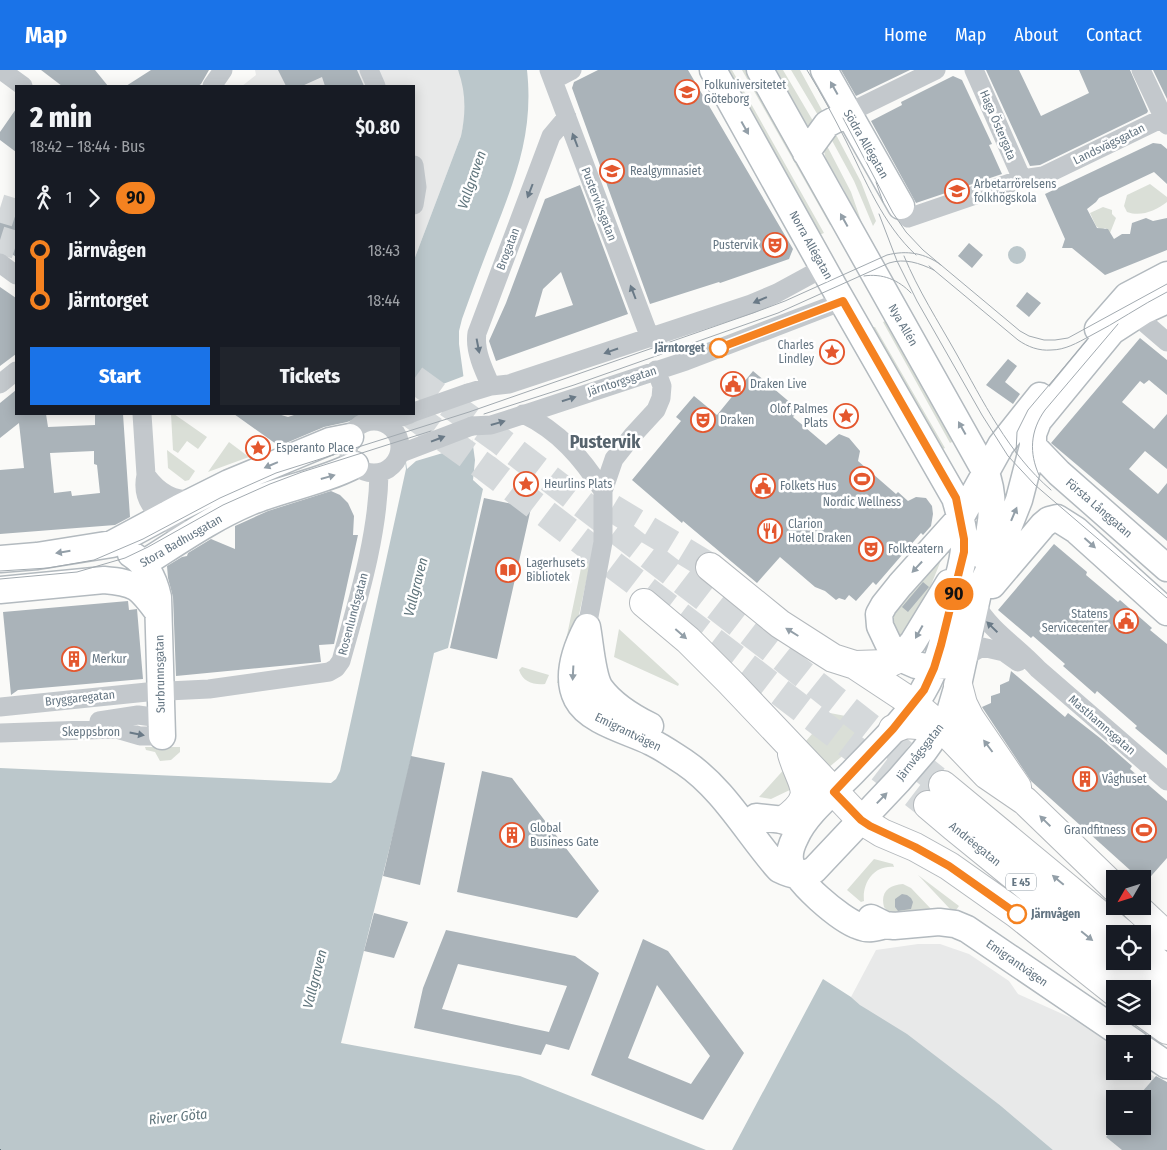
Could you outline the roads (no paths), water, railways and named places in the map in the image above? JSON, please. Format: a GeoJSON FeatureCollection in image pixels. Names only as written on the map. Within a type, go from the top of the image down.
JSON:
{"type":"FeatureCollection","features":[{"type":"Feature","properties":{"kind":"highway"},"geometry":{"type":"LineString","coordinates":[[710,567],[780,624],[833,658],[855,664],[887,664],[900,658]]}},
{"type":"Feature","properties":{"kind":"highway"},"geometry":{"type":"LineString","coordinates":[[644,603],[688,640],[756,708],[861,820],[882,833],[915,847],[949,866],[1017,914],[1106,985]]}},
{"type":"Feature","properties":{"kind":"highway"},"geometry":{"type":"LineString","coordinates":[[855,664],[914,704],[941,727],[987,775],[1025,801],[1106,879]]}},
{"type":"Feature","properties":{"kind":"highway"},"geometry":{"type":"LineString","coordinates":[[958,685],[963,704],[970,718],[1012,778],[1025,801]]}},
{"type":"Feature","properties":{"kind":"highway"},"geometry":{"type":"LineString","coordinates":[[893,729],[906,724],[941,727]]}},
{"type":"Feature","properties":{"kind":"highway"},"geometry":{"type":"LineString","coordinates":[[784,820],[794,813],[804,799],[800,771],[792,755],[792,748]]}},
{"type":"Feature","properties":{"kind":"highway","name":"Andréegatan"},"geometry":{"type":"LineString","coordinates":[[1106,951],[954,827],[936,795],[1111,925]]}},
{"type":"Feature","properties":{"kind":"highway"},"geometry":{"type":"LineString","coordinates":[[1145,915],[1167,936]]}},
{"type":"Feature","properties":{"kind":"highway"},"geometry":{"type":"LineString","coordinates":[[1151,957],[1167,970]]}},
{"type":"Feature","properties":{"kind":"highway"},"geometry":{"type":"LineString","coordinates":[[1130,970],[1167,1000]]}},
{"type":"Feature","properties":{"kind":"highway"},"geometry":{"type":"LineString","coordinates":[[1151,1018],[1167,1030]]}},
{"type":"Feature","properties":{"kind":"street"},"geometry":{"type":"LineString","coordinates":[[1,70],[22,85]]}},
{"type":"Feature","properties":{"kind":"street"},"geometry":{"type":"LineString","coordinates":[[213,85],[222,70]]}},
{"type":"Feature","properties":{"kind":"street"},"geometry":{"type":"LineString","coordinates":[[368,70],[376,85]]}},
{"type":"Feature","properties":{"kind":"street"},"geometry":{"type":"LineString","coordinates":[[551,75],[572,70]]}},
{"type":"Feature","properties":{"kind":"street","name":"Norra Allégatan"},"geometry":{"type":"LineString","coordinates":[[713,70],[958,507]]}},
{"type":"Feature","properties":{"kind":"street","name":"Nya Allén"},"geometry":{"type":"LineString","coordinates":[[760,70],[985,471],[992,491],[990,537],[976,577],[977,599]]}},
{"type":"Feature","properties":{"kind":"street","name":"Södra Allégatan"},"geometry":{"type":"LineString","coordinates":[[824,70],[905,212]]}},
{"type":"Feature","properties":{"kind":"street"},"geometry":{"type":"LineString","coordinates":[[806,153],[827,124],[936,70]]}},
{"type":"Feature","properties":{"kind":"street","name":"Haga Östergata"},"geometry":{"type":"LineString","coordinates":[[974,70],[1022,179]]}},
{"type":"Feature","properties":{"kind":"street"},"geometry":{"type":"LineString","coordinates":[[1141,70],[1166,119]]}},
{"type":"Feature","properties":{"kind":"street","name":"Pusterviksgatan"},"geometry":{"type":"LineString","coordinates":[[551,75],[650,338]]}},
{"type":"Feature","properties":{"kind":"street","name":"Brogatan"},"geometry":{"type":"LineString","coordinates":[[491,386],[485,374],[475,341],[551,136],[567,117]]}},
{"type":"Feature","properties":{"kind":"street","name":"Landsvägsgatan"},"geometry":{"type":"LineString","coordinates":[[1022,179],[1043,176],[1166,119]]}},
{"type":"Feature","properties":{"kind":"street"},"geometry":{"type":"LineString","coordinates":[[415,172],[417,187],[415,199]]}},
{"type":"Feature","properties":{"kind":"street"},"geometry":{"type":"LineString","coordinates":[[905,212],[1022,179]]}},
{"type":"Feature","properties":{"kind":"street"},"geometry":{"type":"LineString","coordinates":[[0,263],[15,274]]}},
{"type":"Feature","properties":{"kind":"street"},"geometry":{"type":"LineString","coordinates":[[415,410],[491,386],[509,384],[751,304],[777,293],[824,268]]}},
{"type":"Feature","properties":{"kind":"street"},"geometry":{"type":"LineString","coordinates":[[934,668],[916,665],[900,658],[889,645],[880,626],[879,614],[884,605],[985,471],[1006,438],[1091,336],[1167,275]]}},
{"type":"Feature","properties":{"kind":"street"},"geometry":{"type":"LineString","coordinates":[[1033,446],[1033,434],[1038,421],[1133,304],[1167,300]]}},
{"type":"Feature","properties":{"kind":"street","name":"Järntorgsgatan"},"geometry":{"type":"LineString","coordinates":[[401,453],[472,426],[491,425],[686,361],[843,301]]}},
{"type":"Feature","properties":{"kind":"street"},"geometry":{"type":"LineString","coordinates":[[1133,304],[1146,324],[1167,342]]}},
{"type":"Feature","properties":{"kind":"street"},"geometry":{"type":"LineString","coordinates":[[587,627],[604,542],[603,491],[614,459],[656,410],[661,398],[662,386],[656,370]]}},
{"type":"Feature","properties":{"kind":"street"},"geometry":{"type":"LineString","coordinates":[[0,384],[15,372]]}},
{"type":"Feature","properties":{"kind":"street"},"geometry":{"type":"LineString","coordinates":[[523,414],[562,439],[590,472],[603,491]]}},
{"type":"Feature","properties":{"kind":"street"},"geometry":{"type":"LineString","coordinates":[[142,415],[146,475],[144,484],[145,496],[162,517],[189,534]]}},
{"type":"Feature","properties":{"kind":"street"},"geometry":{"type":"LineString","coordinates":[[0,559],[37,556],[112,544],[229,484],[330,441],[350,437],[361,424],[392,417],[401,453],[391,466],[367,469]]}},
{"type":"Feature","properties":{"kind":"street","name":"Rosenlundsgatan"},"geometry":{"type":"LineString","coordinates":[[161,692],[209,689],[266,682],[329,672],[336,668],[341,661],[363,581],[378,498],[367,469],[348,453],[350,437]]}},
{"type":"Feature","properties":{"kind":"street","name":"Första Långgatan"},"geometry":{"type":"LineString","coordinates":[[1033,446],[1059,472],[1167,568]]}},
{"type":"Feature","properties":{"kind":"street","name":"Järnvågsgatan"},"geometry":{"type":"LineString","coordinates":[[802,871],[861,820],[899,780],[941,727],[950,712],[958,685],[977,599],[1016,508],[1033,446]]}},
{"type":"Feature","properties":{"kind":"street","name":"Stora Badhusgatan"},"geometry":{"type":"LineString","coordinates":[[0,590],[104,580],[143,564],[189,534],[248,503],[283,490],[339,474],[367,469]]}},
{"type":"Feature","properties":{"kind":"street"},"geometry":{"type":"LineString","coordinates":[[146,475],[161,492],[182,500],[196,500]]}},
{"type":"Feature","properties":{"kind":"street"},"geometry":{"type":"LineString","coordinates":[[802,871],[801,826],[811,813],[834,792],[893,729],[924,690],[934,668],[961,565],[964,539],[958,507]]}},
{"type":"Feature","properties":{"kind":"street","name":"Järnvågsgatan"},"geometry":{"type":"LineString","coordinates":[[977,599],[1030,540],[1050,520],[1056,518],[1076,530],[1167,612]]}},
{"type":"Feature","properties":{"kind":"street","name":"Surbrunnsgatan"},"geometry":{"type":"LineString","coordinates":[[112,544],[132,554],[143,564],[155,584],[158,597],[161,727]]}},
{"type":"Feature","properties":{"kind":"street"},"geometry":{"type":"LineString","coordinates":[[900,658],[913,642],[961,565]]}},
{"type":"Feature","properties":{"kind":"street"},"geometry":{"type":"LineString","coordinates":[[104,580],[130,583],[138,587],[158,612]]}},
{"type":"Feature","properties":{"kind":"street","name":"Masthamnsgatan"},"geometry":{"type":"LineString","coordinates":[[977,599],[988,623],[1038,669],[1167,780]]}},
{"type":"Feature","properties":{"kind":"street","name":"Emigrantvägen"},"geometry":{"type":"LineString","coordinates":[[587,627],[599,687],[615,704],[633,717],[682,745],[706,764],[756,818],[838,914],[860,927],[872,929],[885,925],[939,922],[955,924],[984,939],[1008,958],[1123,1035]]}},
{"type":"Feature","properties":{"kind":"street","name":"Emigrantvägen"},"geometry":{"type":"LineString","coordinates":[[587,627],[577,646],[573,667],[573,687],[577,700],[585,710],[598,719],[652,742],[685,763],[704,778],[728,805],[779,869],[790,874],[802,871]]}},
{"type":"Feature","properties":{"kind":"street","name":"Masthamnsgatan"},"geometry":{"type":"LineString","coordinates":[[934,668],[948,666],[982,647],[1004,652],[1023,665],[1038,669]]}},
{"type":"Feature","properties":{"kind":"street","name":"Bryggaregatan"},"geometry":{"type":"LineString","coordinates":[[0,707],[161,692]]}},
{"type":"Feature","properties":{"kind":"street","name":"Skeppsbron"},"geometry":{"type":"LineString","coordinates":[[0,733],[116,729],[140,736],[161,727]]}},
{"type":"Feature","properties":{"kind":"street"},"geometry":{"type":"LineString","coordinates":[[756,818],[784,820],[811,813]]}},
{"type":"Feature","properties":{"kind":"street"},"geometry":{"type":"LineString","coordinates":[[1151,1054],[1167,1065]]}},
{"type":"Feature","properties":{"kind":"water"},"geometry":{"type":"Polygon","coordinates":[[[458,70],[527,70],[528,114],[521,155],[509,195],[459,331],[459,344],[475,460],[473,480],[483,489],[448,648],[434,653],[403,794],[341,1043],[520,1076],[706,1150],[0,1150],[0,768],[331,783],[336,779],[340,771],[406,469],[399,415],[415,415],[415,257],[461,136],[464,119],[463,86],[458,70]]]}},
{"type":"Feature","properties":{"kind":"water"},"geometry":{"type":"Polygon","coordinates":[[[1013,246],[1021,246],[1026,251],[1024,262],[1013,264],[1008,259],[1008,251],[1013,246]]]}},
{"type":"Feature","properties":{"kind":"water"},"geometry":{"type":"Polygon","coordinates":[[[823,979],[907,1034],[1001,1106],[1053,1150],[732,1150],[823,979]]]}},
{"type":"Feature","properties":{"kind":"tunnel"},"geometry":{"type":"LineString","coordinates":[[0,208],[15,213]]}},
{"type":"Feature","properties":{"kind":"tunnel"},"geometry":{"type":"LineString","coordinates":[[0,240],[15,245]]}},
{"type":"Feature","properties":{"kind":"tunnel"},"geometry":{"type":"LineString","coordinates":[[415,380],[498,439],[775,652],[943,785]]}},
{"type":"Feature","properties":{"kind":"tunnel"},"geometry":{"type":"LineString","coordinates":[[412,415],[486,468],[928,805]]}},
{"type":"Feature","properties":{"kind":"tunnel"},"geometry":{"type":"LineString","coordinates":[[612,508],[710,567]]}},
{"type":"Feature","properties":{"kind":"tram line"},"geometry":{"type":"LineString","coordinates":[[807,70],[832,114],[884,216],[904,243],[916,255]]}},
{"type":"Feature","properties":{"kind":"tram line"},"geometry":{"type":"LineString","coordinates":[[843,118],[893,213],[906,232],[923,250],[1020,331],[1029,336],[1044,340],[1068,338],[1167,284]]}},
{"type":"Feature","properties":{"kind":"tram line"},"geometry":{"type":"LineString","coordinates":[[876,182],[883,202]]}},
{"type":"Feature","properties":{"kind":"tram line"},"geometry":{"type":"LineString","coordinates":[[879,214],[897,261],[917,301],[982,415],[1008,456],[1035,485],[1167,598]]}},
{"type":"Feature","properties":{"kind":"tram line"},"geometry":{"type":"LineString","coordinates":[[0,571],[48,568],[94,560],[143,539],[220,498],[276,473],[469,412],[753,313],[785,301],[887,255],[902,253],[922,255],[941,265]]}},
{"type":"Feature","properties":{"kind":"tram line"},"geometry":{"type":"LineString","coordinates":[[904,256],[928,305],[998,426],[1022,460],[1051,490]]}},
{"type":"Feature","properties":{"kind":"tram line"},"geometry":{"type":"LineString","coordinates":[[484,414],[574,385],[778,313],[889,263],[912,262],[934,270]]}},
{"type":"Feature","properties":{"kind":"tram line"},"geometry":{"type":"LineString","coordinates":[[929,266],[1018,340],[1030,347],[1042,350],[1061,349],[1076,344],[1167,292]]}},
{"type":"Feature","properties":{"kind":"tram line"},"geometry":{"type":"LineString","coordinates":[[864,276],[871,275],[890,278],[901,284],[911,293]]}},
{"type":"Feature","properties":{"kind":"tram line"},"geometry":{"type":"LineString","coordinates":[[1039,475],[1034,459],[1033,442],[1036,426],[1040,418],[1118,324]]}},
{"type":"Feature","properties":{"kind":"tram line"},"geometry":{"type":"LineString","coordinates":[[1016,453],[1017,432],[1028,410],[1087,340]]}},
{"type":"Feature","properties":{"kind":"tram line"},"geometry":{"type":"LineString","coordinates":[[0,579],[77,572],[125,558],[223,505],[270,484],[431,431]]}},
{"type":"Feature","properties":{"kind":"place","name":"Folkuniversitetet Göteborg"},"geometry":{"type":"Point","coordinates":[687,92]}},
{"type":"Feature","properties":{"kind":"place","name":"Realgymnasiet"},"geometry":{"type":"Point","coordinates":[612,171]}},
{"type":"Feature","properties":{"kind":"place","name":"Arbetarrörelsens folkhögskola"},"geometry":{"type":"Point","coordinates":[957,191]}},
{"type":"Feature","properties":{"kind":"place","name":"Pustervik"},"geometry":{"type":"Point","coordinates":[775,245]}},
{"type":"Feature","properties":{"kind":"place","name":"Järntorget"},"geometry":{"type":"Point","coordinates":[719,348]}},
{"type":"Feature","properties":{"kind":"place","name":"Charles Lindley"},"geometry":{"type":"Point","coordinates":[832,352]}},
{"type":"Feature","properties":{"kind":"place","name":"Draken Live"},"geometry":{"type":"Point","coordinates":[733,384]}},
{"type":"Feature","properties":{"kind":"place","name":"Olof Palmes Plats"},"geometry":{"type":"Point","coordinates":[846,416]}},
{"type":"Feature","properties":{"kind":"place","name":"Draken"},"geometry":{"type":"Point","coordinates":[703,420]}},
{"type":"Feature","properties":{"kind":"place","name":"Esperanto Place"},"geometry":{"type":"Point","coordinates":[258,448]}},
{"type":"Feature","properties":{"kind":"place","name":"Nordic Wellness"},"geometry":{"type":"Point","coordinates":[862,479]}},
{"type":"Feature","properties":{"kind":"place","name":"Heurlins Plats"},"geometry":{"type":"Point","coordinates":[526,484]}},
{"type":"Feature","properties":{"kind":"place","name":"Folkets Hus"},"geometry":{"type":"Point","coordinates":[763,486]}},
{"type":"Feature","properties":{"kind":"place","name":"Clarion Hotel Draken"},"geometry":{"type":"Point","coordinates":[770,531]}},
{"type":"Feature","properties":{"kind":"place","name":"Folkteatern"},"geometry":{"type":"Point","coordinates":[871,549]}},
{"type":"Feature","properties":{"kind":"place","name":"Lagerhusets Bibliotek"},"geometry":{"type":"Point","coordinates":[508,570]}},
{"type":"Feature","properties":{"kind":"place","name":"Statens Servicecenter"},"geometry":{"type":"Point","coordinates":[1126,621]}},
{"type":"Feature","properties":{"kind":"place","name":"Merkur"},"geometry":{"type":"Point","coordinates":[74,659]}},
{"type":"Feature","properties":{"kind":"place","name":"Våghuset"},"geometry":{"type":"Point","coordinates":[1085,779]}},
{"type":"Feature","properties":{"kind":"place","name":"Grandfitness"},"geometry":{"type":"Point","coordinates":[1144,830]}},
{"type":"Feature","properties":{"kind":"place","name":"Global Business Gate"},"geometry":{"type":"Point","coordinates":[512,835]}},
{"type":"Feature","properties":{"kind":"place","name":"Järnvågen"},"geometry":{"type":"Point","coordinates":[1017,914]}},
{"type":"Feature","properties":{"kind":"district","name":"Pustervik"},"geometry":{"type":"Point","coordinates":[605,442]}},
{"type":"Feature","properties":{"kind":"water label","name":"Vallgraven"},"geometry":{"type":"Point","coordinates":[472,180]}},
{"type":"Feature","properties":{"kind":"water label","name":"Vallgraven"},"geometry":{"type":"Point","coordinates":[416,587]}},
{"type":"Feature","properties":{"kind":"water label","name":"Vallgraven"},"geometry":{"type":"Point","coordinates":[315,979]}},
{"type":"Feature","properties":{"kind":"water label","name":"River Göta"},"geometry":{"type":"Point","coordinates":[178,1117]}}]}
